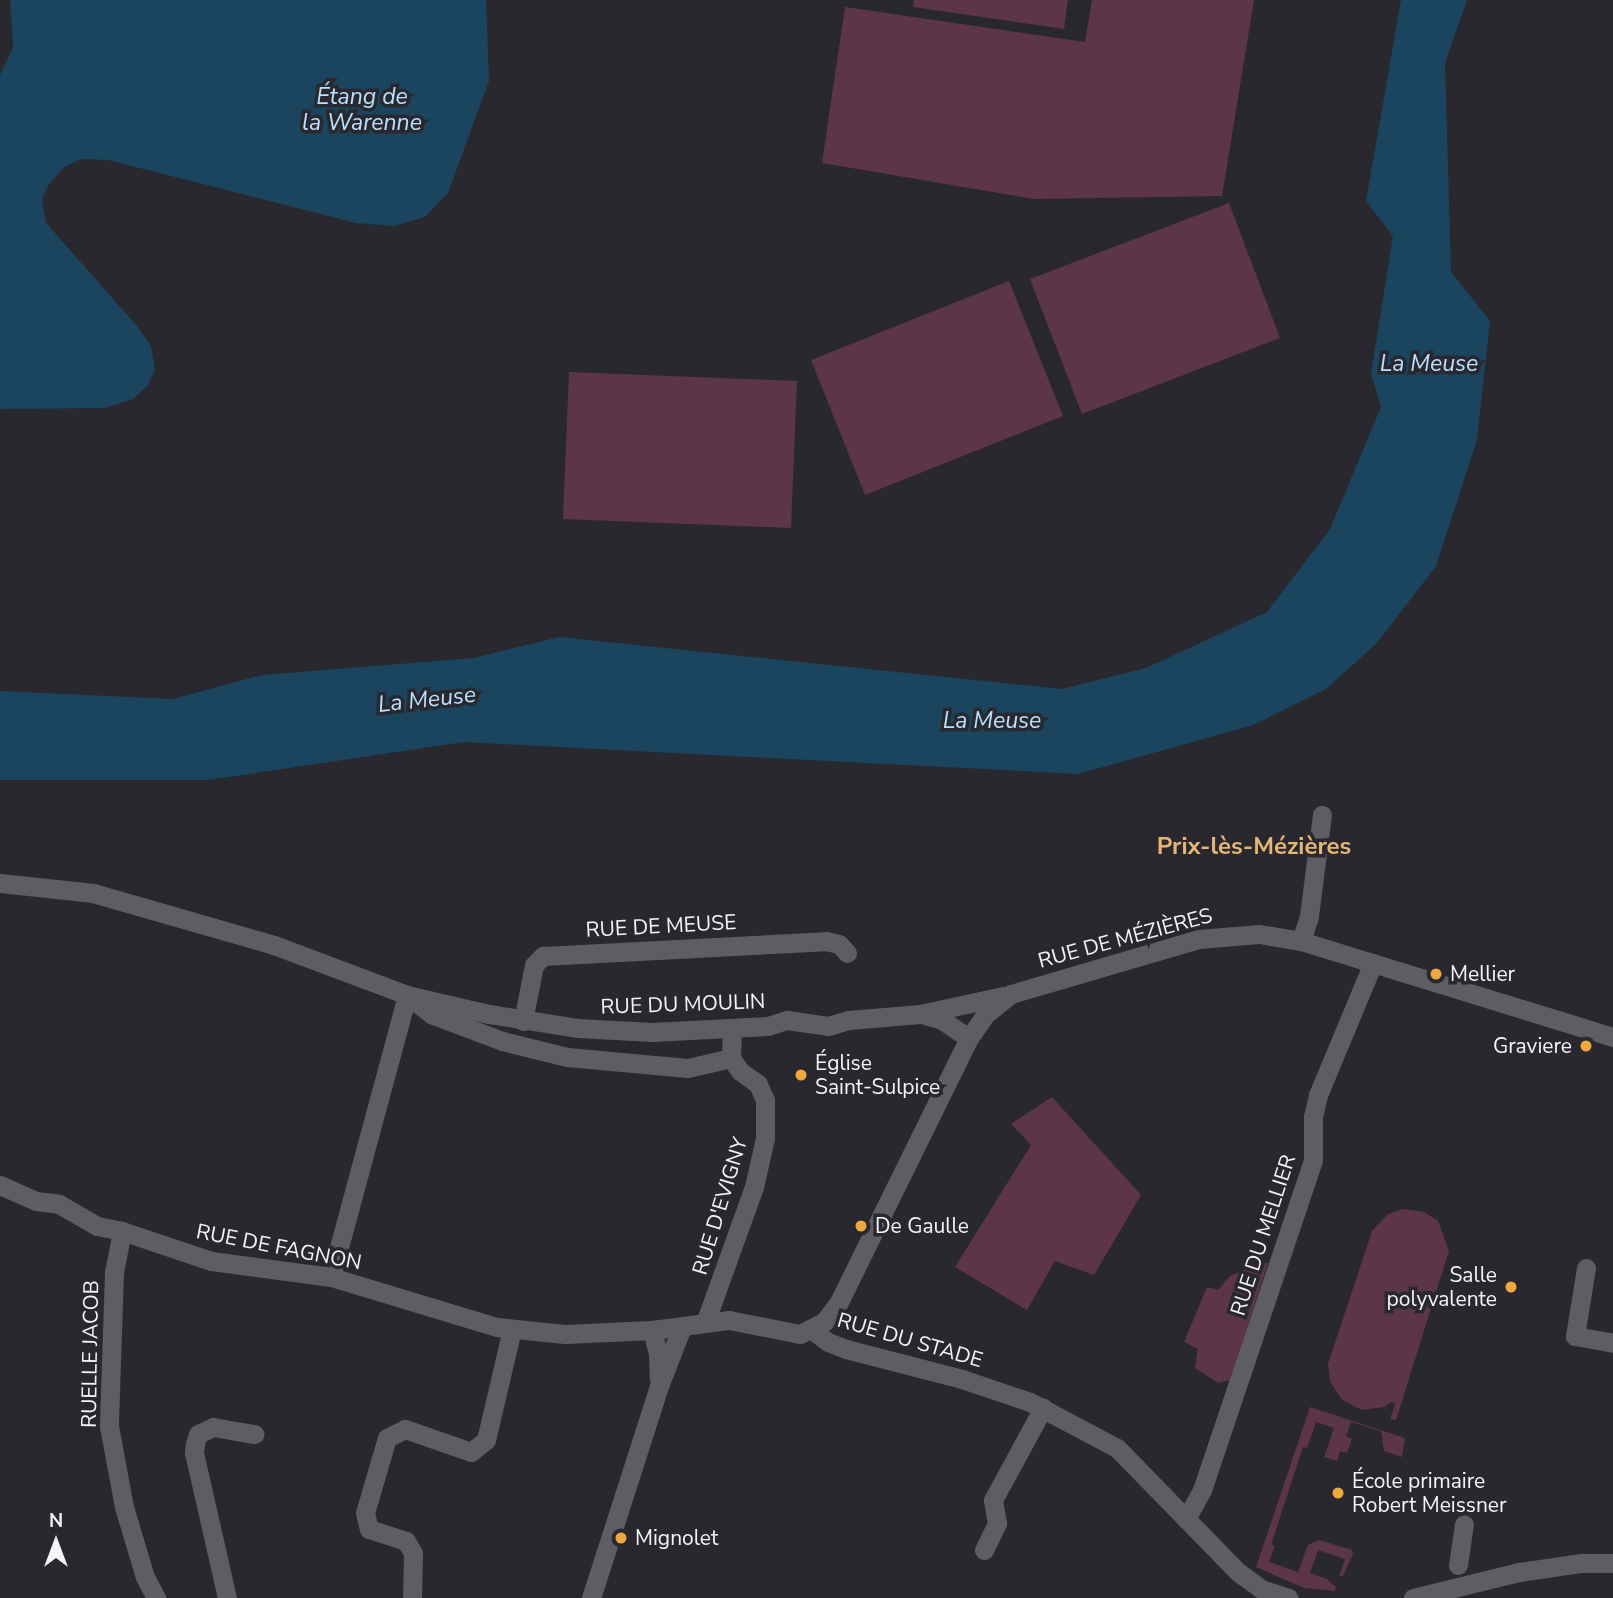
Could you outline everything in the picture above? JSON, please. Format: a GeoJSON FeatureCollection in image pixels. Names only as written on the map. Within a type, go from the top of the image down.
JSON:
{"type":"FeatureCollection","features":[{"type":"Feature","properties":{"kind":"street"},"geometry":{"type":"LineString","coordinates":[[1301,940],[1309,916],[1322,815]]}},
{"type":"Feature","properties":{"kind":"street","name":"RUE DU MOULIN"},"geometry":{"type":"LineString","coordinates":[[0,883],[93,893],[274,945],[407,995],[523,1021],[628,1031],[768,1026],[787,1020],[828,1026],[849,1020],[920,1014],[1011,994]]}},
{"type":"Feature","properties":{"kind":"street","name":"RUE DE MÉZIÈRES"},"geometry":{"type":"LineString","coordinates":[[975,1028],[1011,994],[1213,936],[1259,934],[1301,940],[1613,1037]]}},
{"type":"Feature","properties":{"kind":"street","name":"RUE DE MEUSE"},"geometry":{"type":"LineString","coordinates":[[523,1021],[534,965],[543,956],[826,940],[839,944],[848,953]]}},
{"type":"Feature","properties":{"kind":"street","name":"RUE DU MELLIER"},"geometry":{"type":"LineString","coordinates":[[1186,1519],[1202,1490],[1313,1160],[1313,1117],[1318,1095],[1373,963]]}},
{"type":"Feature","properties":{"kind":"street"},"geometry":{"type":"LineString","coordinates":[[331,1278],[407,995]]}},
{"type":"Feature","properties":{"kind":"street","name":"RUE DU MOULIN"},"geometry":{"type":"LineString","coordinates":[[407,995],[431,1014],[502,1041],[567,1058],[688,1068],[731,1058]]}},
{"type":"Feature","properties":{"kind":"street"},"geometry":{"type":"LineString","coordinates":[[812,1330],[824,1322],[839,1302],[975,1028],[947,1009]]}},
{"type":"Feature","properties":{"kind":"street","name":"RUE DU MOULIN"},"geometry":{"type":"LineString","coordinates":[[920,1014],[975,1028]]}},
{"type":"Feature","properties":{"kind":"street"},"geometry":{"type":"LineString","coordinates":[[731,1058],[732,1028]]}},
{"type":"Feature","properties":{"kind":"street","name":"RUE D'EVIGNY"},"geometry":{"type":"LineString","coordinates":[[705,1323],[761,1164],[766,1124],[765,1100],[758,1084],[740,1071],[731,1058]]}},
{"type":"Feature","properties":{"kind":"street","name":"RUE DE FAGNON"},"geometry":{"type":"LineString","coordinates":[[0,1185],[36,1201],[60,1204],[97,1226],[122,1231],[211,1261],[331,1278],[452,1315],[512,1329],[565,1334],[682,1327]]}},
{"type":"Feature","properties":{"kind":"street","name":"RUELLE JACOB"},"geometry":{"type":"LineString","coordinates":[[122,1231],[114,1272],[109,1426],[124,1507],[145,1577],[156,1598]]}},
{"type":"Feature","properties":{"kind":"street"},"geometry":{"type":"LineString","coordinates":[[1586,1268],[1575,1336],[1613,1343]]}},
{"type":"Feature","properties":{"kind":"street","name":"RUE DU STADE"},"geometry":{"type":"LineString","coordinates":[[682,1327],[739,1321],[792,1334],[812,1330],[828,1342],[846,1349],[974,1383],[1043,1408],[1117,1448],[1238,1572],[1261,1589],[1289,1598]]}},
{"type":"Feature","properties":{"kind":"street"},"geometry":{"type":"LineString","coordinates":[[592,1598],[659,1386],[682,1327]]}},
{"type":"Feature","properties":{"kind":"street"},"geometry":{"type":"LineString","coordinates":[[412,1598],[413,1553],[406,1541],[369,1529],[365,1513],[387,1438],[405,1429],[471,1452],[486,1440],[512,1329]]}},
{"type":"Feature","properties":{"kind":"street"},"geometry":{"type":"LineString","coordinates":[[652,1329],[658,1354],[659,1386]]}},
{"type":"Feature","properties":{"kind":"street"},"geometry":{"type":"LineString","coordinates":[[984,1550],[997,1523],[993,1500],[1043,1408]]}},
{"type":"Feature","properties":{"kind":"street"},"geometry":{"type":"LineString","coordinates":[[228,1598],[194,1453],[195,1444],[198,1434],[213,1427],[254,1434]]}},
{"type":"Feature","properties":{"kind":"street"},"geometry":{"type":"LineString","coordinates":[[1458,1565],[1464,1524]]}},
{"type":"Feature","properties":{"kind":"street"},"geometry":{"type":"LineString","coordinates":[[1413,1598],[1519,1572],[1581,1563],[1613,1563]]}},
{"type":"Feature","properties":{"kind":"shaded area"},"geometry":{"type":"Polygon","coordinates":[[[914,0],[1068,0],[1064,29],[913,7],[914,0]]]}},
{"type":"Feature","properties":{"kind":"shaded area"},"geometry":{"type":"Polygon","coordinates":[[[1092,0],[1254,0],[1222,196],[1034,199],[822,163],[845,7],[1085,42],[1092,0]]]}},
{"type":"Feature","properties":{"kind":"shaded area"},"geometry":{"type":"Polygon","coordinates":[[[1229,203],[1280,338],[1082,414],[1030,279],[1229,203]]]}},
{"type":"Feature","properties":{"kind":"shaded area"},"geometry":{"type":"Polygon","coordinates":[[[1009,281],[1063,416],[865,495],[811,360],[1009,281]]]}},
{"type":"Feature","properties":{"kind":"shaded area"},"geometry":{"type":"Polygon","coordinates":[[[569,372],[797,381],[791,528],[563,519],[569,372]]]}},
{"type":"Feature","properties":{"kind":"shaded area"},"geometry":{"type":"Polygon","coordinates":[[[1052,1097],[1141,1195],[1094,1275],[1055,1261],[1027,1310],[955,1267],[1031,1145],[1011,1124],[1052,1097]]]}},
{"type":"Feature","properties":{"kind":"shaded area"},"geometry":{"type":"Polygon","coordinates":[[[1403,1209],[1424,1212],[1438,1221],[1449,1251],[1396,1420],[1390,1419],[1395,1404],[1392,1402],[1384,1407],[1362,1410],[1342,1400],[1330,1381],[1328,1364],[1372,1231],[1388,1214],[1403,1209]]]}},
{"type":"Feature","properties":{"kind":"shaded area"},"geometry":{"type":"Polygon","coordinates":[[[1260,1263],[1268,1263],[1230,1380],[1218,1383],[1195,1368],[1198,1349],[1184,1342],[1207,1287],[1218,1290],[1230,1276],[1260,1263]]]}},
{"type":"Feature","properties":{"kind":"shaded area"},"geometry":{"type":"Polygon","coordinates":[[[1310,1407],[1405,1438],[1402,1457],[1384,1451],[1381,1431],[1351,1422],[1346,1436],[1352,1439],[1347,1453],[1340,1451],[1337,1461],[1324,1457],[1334,1428],[1316,1422],[1307,1448],[1303,1447],[1271,1545],[1275,1546],[1269,1562],[1298,1572],[1308,1545],[1319,1540],[1352,1550],[1353,1554],[1343,1576],[1339,1576],[1345,1559],[1318,1550],[1310,1573],[1327,1579],[1336,1587],[1335,1591],[1304,1588],[1256,1567],[1310,1407]]]}},
{"type":"Feature","properties":{"kind":"water","name":"Étang de la Warenne"},"geometry":{"type":"Polygon","coordinates":[[[10,0],[486,0],[489,81],[448,193],[425,217],[394,226],[356,223],[108,160],[81,159],[64,167],[49,184],[42,199],[46,223],[137,326],[151,346],[155,369],[148,385],[133,399],[105,408],[0,409],[0,75],[13,48],[10,0]]]}},
{"type":"Feature","properties":{"kind":"water","name":"La Meuse"},"geometry":{"type":"Polygon","coordinates":[[[1401,0],[1467,0],[1445,63],[1451,272],[1490,321],[1477,440],[1436,566],[1377,643],[1326,689],[1253,725],[1078,774],[464,742],[208,780],[0,780],[0,691],[173,699],[262,675],[474,658],[559,637],[1062,689],[1146,668],[1267,612],[1330,529],[1381,407],[1371,374],[1393,236],[1366,201],[1401,0]]]}},
{"type":"Feature","properties":{"kind":"place","name":"Mellier"},"geometry":{"type":"Point","coordinates":[1436,974]}},
{"type":"Feature","properties":{"kind":"place","name":"Graviere"},"geometry":{"type":"Point","coordinates":[1586,1046]}},
{"type":"Feature","properties":{"kind":"place","name":"Église Saint-Sulpice"},"geometry":{"type":"Point","coordinates":[801,1075]}},
{"type":"Feature","properties":{"kind":"place","name":"De Gaulle"},"geometry":{"type":"Point","coordinates":[861,1226]}},
{"type":"Feature","properties":{"kind":"place","name":"Salle polyvalente"},"geometry":{"type":"Point","coordinates":[1511,1287]}},
{"type":"Feature","properties":{"kind":"place","name":"École primaire Robert Meissner"},"geometry":{"type":"Point","coordinates":[1338,1493]}},
{"type":"Feature","properties":{"kind":"place","name":"Mignolet"},"geometry":{"type":"Point","coordinates":[621,1538]}},
{"type":"Feature","properties":{"kind":"district","name":"Prix-lès-Mézières"},"geometry":{"type":"Point","coordinates":[1254,847]}}]}
